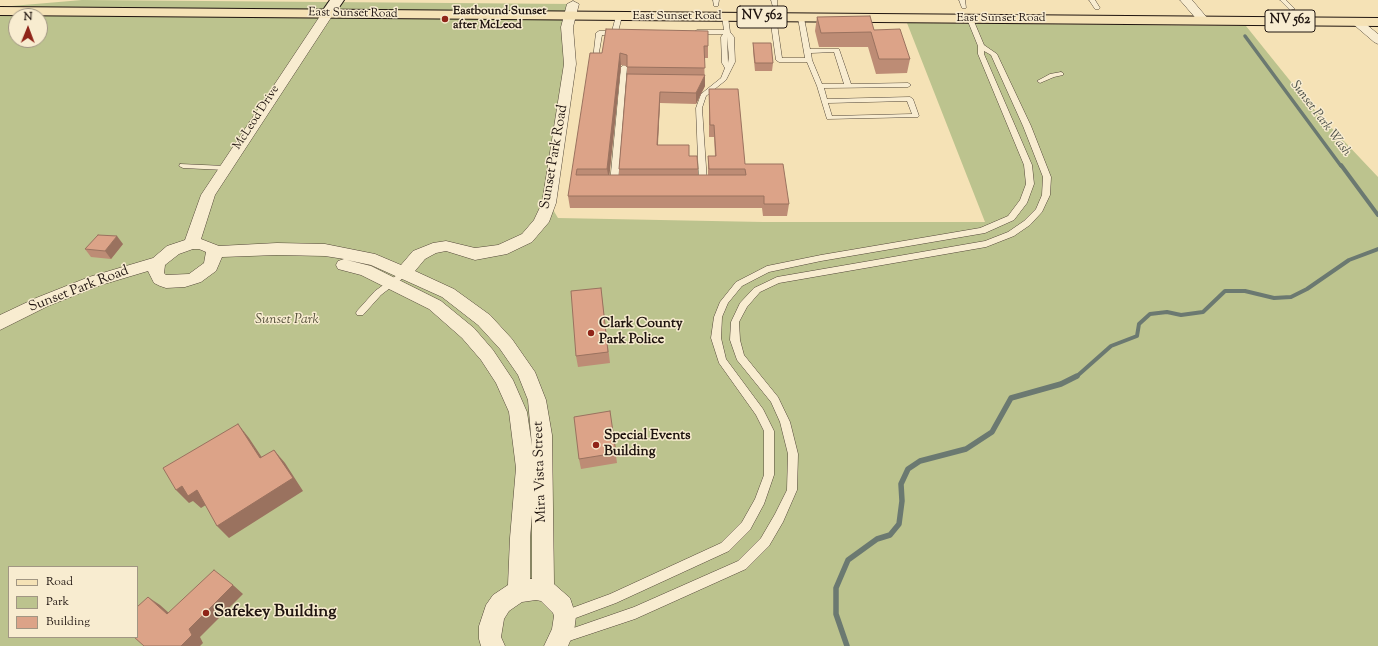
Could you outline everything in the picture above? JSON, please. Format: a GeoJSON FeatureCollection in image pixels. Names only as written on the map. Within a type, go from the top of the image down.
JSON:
{"type":"FeatureCollection","features":[{"type":"Feature","properties":{"kind":"main road","name":"East Sunset Road"},"geometry":{"type":"LineString","coordinates":[[74,0],[333,5],[965,9],[1203,20],[1378,22]]}},
{"type":"Feature","properties":{"kind":"main road","name":"East Sunset Road"},"geometry":{"type":"LineString","coordinates":[[774,8],[801,18],[1094,4],[1287,5],[1378,10]]}},
{"type":"Feature","properties":{"kind":"main road","name":"East Sunset Road"},"geometry":{"type":"LineString","coordinates":[[0,11],[333,5]]}},
{"type":"Feature","properties":{"kind":"main road","name":"East Sunset Road"},"geometry":{"type":"LineString","coordinates":[[572,7],[619,16],[719,7]]}},
{"type":"Feature","properties":{"kind":"main road"},"geometry":{"type":"LineString","coordinates":[[1357,22],[1354,17],[1378,16]]}},
{"type":"Feature","properties":{"kind":"street"},"geometry":{"type":"LineString","coordinates":[[1190,4],[1203,20]]}},
{"type":"Feature","properties":{"kind":"street","name":"McLeod Drive"},"geometry":{"type":"LineString","coordinates":[[192,244],[208,195],[333,5]]}},
{"type":"Feature","properties":{"kind":"street","name":"Sunset Park Road"},"geometry":{"type":"LineString","coordinates":[[398,277],[419,255],[433,248],[446,246],[475,254],[501,250],[527,238],[541,222],[549,203],[570,64],[567,27],[572,7]]}},
{"type":"Feature","properties":{"kind":"street"},"geometry":{"type":"LineString","coordinates":[[1357,22],[1378,40]]}},
{"type":"Feature","properties":{"kind":"street"},"geometry":{"type":"LineString","coordinates":[[192,244],[208,246],[214,256]]}},
{"type":"Feature","properties":{"kind":"street","name":"Sunset Park Road"},"geometry":{"type":"LineString","coordinates":[[0,334],[44,313],[158,268],[173,250],[192,244]]}},
{"type":"Feature","properties":{"kind":"street"},"geometry":{"type":"LineString","coordinates":[[214,256],[319,260],[398,277]]}},
{"type":"Feature","properties":{"kind":"street"},"geometry":{"type":"LineString","coordinates":[[158,268],[160,279],[166,282],[185,281],[204,273],[214,256]]}},
{"type":"Feature","properties":{"kind":"street","name":"Sunset Park Road"},"geometry":{"type":"LineString","coordinates":[[0,323],[42,302],[95,281],[158,268]]}},
{"type":"Feature","properties":{"kind":"street","name":"Mira Vista Street"},"geometry":{"type":"LineString","coordinates":[[398,277],[448,293],[484,320],[506,344],[526,372],[537,400],[542,435],[543,591]]}},
{"type":"Feature","properties":{"kind":"street","name":"Mira Vista Street"},"geometry":{"type":"LineString","coordinates":[[398,277],[435,305],[468,333],[487,355],[504,380],[518,412],[526,468],[520,538],[519,592]]}},
{"type":"Feature","properties":{"kind":"street"},"geometry":{"type":"LineString","coordinates":[[494,646],[490,638],[490,626],[494,614],[501,603],[519,592],[536,589],[543,591],[556,599],[562,606],[565,616],[558,642]]}},
{"type":"Feature","properties":{"kind":"lane"},"geometry":{"type":"LineString","coordinates":[[703,184],[699,108],[704,95],[724,79],[732,62],[731,37],[727,32],[719,7]]}},
{"type":"Feature","properties":{"kind":"lane"},"geometry":{"type":"LineString","coordinates":[[774,8],[779,60],[809,60]]}},
{"type":"Feature","properties":{"kind":"lane"},"geometry":{"type":"LineString","coordinates":[[565,616],[612,599],[725,548],[746,526],[760,501],[769,475],[769,431],[760,412],[722,360],[716,338],[718,317],[724,302],[739,284],[767,269],[821,258],[982,231],[1011,218],[1024,201],[1030,184],[1028,165],[982,54],[982,46],[965,9]]}},
{"type":"Feature","properties":{"kind":"lane"},"geometry":{"type":"LineString","coordinates":[[615,33],[619,16]]}},
{"type":"Feature","properties":{"kind":"lane"},"geometry":{"type":"LineString","coordinates":[[801,18],[809,60],[820,86],[829,118],[916,116],[910,99],[824,100]]}},
{"type":"Feature","properties":{"kind":"lane"},"geometry":{"type":"LineString","coordinates":[[687,32],[727,32]]}},
{"type":"Feature","properties":{"kind":"lane"},"geometry":{"type":"LineString","coordinates":[[727,32],[724,37],[724,53],[725,63],[728,68]]}},
{"type":"Feature","properties":{"kind":"lane"},"geometry":{"type":"LineString","coordinates":[[595,58],[599,33],[623,33]]}},
{"type":"Feature","properties":{"kind":"lane"},"geometry":{"type":"LineString","coordinates":[[724,44],[731,44]]}},
{"type":"Feature","properties":{"kind":"lane"},"geometry":{"type":"LineString","coordinates":[[558,642],[635,613],[742,565],[766,542],[780,518],[792,490],[793,454],[785,422],[775,400],[740,356],[735,340],[735,322],[743,305],[757,290],[777,280],[986,244],[1011,234],[1027,223],[1039,210],[1046,195],[1047,177],[1027,126],[994,54],[982,46]]}},
{"type":"Feature","properties":{"kind":"lane"},"geometry":{"type":"LineString","coordinates":[[807,51],[837,50],[848,86]]}},
{"type":"Feature","properties":{"kind":"lane"},"geometry":{"type":"LineString","coordinates":[[724,53],[732,53]]}},
{"type":"Feature","properties":{"kind":"lane"},"geometry":{"type":"LineString","coordinates":[[614,184],[624,67]]}},
{"type":"Feature","properties":{"kind":"lane"},"geometry":{"type":"LineString","coordinates":[[623,82],[631,82]]}},
{"type":"Feature","properties":{"kind":"lane"},"geometry":{"type":"LineString","coordinates":[[702,83],[718,83]]}},
{"type":"Feature","properties":{"kind":"lane"},"geometry":{"type":"LineString","coordinates":[[820,86],[908,85]]}},
{"type":"Feature","properties":{"kind":"lane"},"geometry":{"type":"LineString","coordinates":[[183,166],[225,168]]}},
{"type":"Feature","properties":{"kind":"lane"},"geometry":{"type":"LineString","coordinates":[[360,313],[378,293],[398,277]]}},
{"type":"Feature","properties":{"kind":"green space","name":"Sunset Park"},"geometry":{"type":"Polygon","coordinates":[[[82,0],[573,4],[570,50],[549,203],[558,218],[763,222],[985,222],[907,23],[1246,26],[1308,103],[1378,177],[1378,646],[0,646],[0,7],[82,0]]]}},
{"type":"Feature","properties":{"kind":"building"},"geometry":{"type":"Polygon","coordinates":[[[870,16],[874,30],[900,29],[910,59],[879,59],[871,32],[821,33],[817,17],[870,16]]]}},
{"type":"Feature","properties":{"kind":"building"},"geometry":{"type":"Polygon","coordinates":[[[606,29],[708,31],[708,46],[704,46],[705,68],[627,67],[627,55],[620,53],[607,169],[577,169],[576,175],[746,175],[745,169],[709,169],[708,156],[716,156],[714,125],[710,125],[709,89],[738,89],[745,164],[783,164],[789,204],[764,204],[764,196],[568,196],[590,53],[602,53],[606,29]]]}},
{"type":"Feature","properties":{"kind":"building"},"geometry":{"type":"Polygon","coordinates":[[[753,43],[771,43],[773,63],[755,63],[753,43]]]}},
{"type":"Feature","properties":{"kind":"building"},"geometry":{"type":"Polygon","coordinates":[[[627,74],[705,75],[696,93],[660,92],[657,145],[689,145],[689,156],[697,156],[698,169],[619,169],[627,74]]]}},
{"type":"Feature","properties":{"kind":"building"},"geometry":{"type":"Polygon","coordinates":[[[98,235],[117,236],[105,251],[85,249],[98,235]]]}},
{"type":"Feature","properties":{"kind":"building","name":"Clark County Park Police"},"geometry":{"type":"Polygon","coordinates":[[[601,288],[608,352],[576,356],[571,291],[601,288]]]}},
{"type":"Feature","properties":{"kind":"building","name":"Special Events Building"},"geometry":{"type":"Polygon","coordinates":[[[610,411],[616,453],[579,459],[574,417],[610,411]]]}},
{"type":"Feature","properties":{"kind":"building"},"geometry":{"type":"Polygon","coordinates":[[[238,424],[260,458],[274,450],[293,478],[217,526],[197,490],[188,496],[182,486],[176,490],[163,468],[238,424]]]}},
{"type":"Feature","properties":{"kind":"building","name":"Safekey Building"},"geometry":{"type":"Polygon","coordinates":[[[214,570],[233,585],[189,629],[192,635],[181,646],[144,646],[135,638],[138,638],[138,606],[148,597],[167,614],[214,570]]]}},
{"type":"Feature","properties":{"kind":"waterway","name":"Sunset Park Wash"},"geometry":{"type":"LineString","coordinates":[[1245,36],[1341,166]]}},
{"type":"Feature","properties":{"kind":"waterway","name":"Sunset Park Wash"},"geometry":{"type":"LineString","coordinates":[[1341,165],[1378,215]]}},
{"type":"Feature","properties":{"kind":"waterway","name":"Sunset Park Wash"},"geometry":{"type":"LineString","coordinates":[[1076,377],[1111,346],[1137,336],[1139,324],[1150,314],[1167,312],[1181,315],[1203,312],[1225,291],[1245,291],[1274,298],[1291,297],[1307,289],[1349,260],[1378,249]]}},
{"type":"Feature","properties":{"kind":"waterway","name":"Sunset Park Wash"},"geometry":{"type":"LineString","coordinates":[[847,646],[836,614],[836,588],[848,560],[877,539],[890,535],[899,524],[902,501],[901,484],[908,469],[920,461],[966,449],[992,432],[1011,398],[1061,384],[1077,376]]}},
{"type":"Feature","properties":{"kind":"place","name":"Eastbound Sunset after McLeod"},"geometry":{"type":"Point","coordinates":[445,19]}},
{"type":"Feature","properties":{"kind":"place","name":"Clark County Park Police"},"geometry":{"type":"Point","coordinates":[591,333]}},
{"type":"Feature","properties":{"kind":"place","name":"Special Events Building"},"geometry":{"type":"Point","coordinates":[596,445]}},
{"type":"Feature","properties":{"kind":"place","name":"Safekey Building"},"geometry":{"type":"Point","coordinates":[206,613]}}]}
